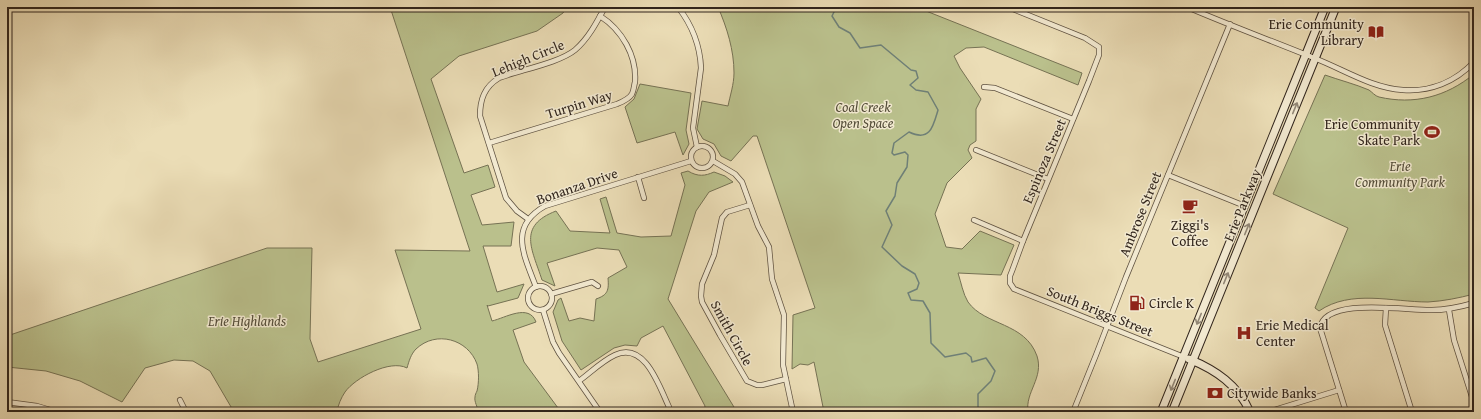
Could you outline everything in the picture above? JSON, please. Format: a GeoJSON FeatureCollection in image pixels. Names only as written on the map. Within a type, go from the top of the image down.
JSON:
{"type":"FeatureCollection","features":[{"type":"Feature","properties":{"kind":"main road","name":"Erie Parkway"},"geometry":{"type":"LineString","coordinates":[[1161,412],[1325,7]]}},
{"type":"Feature","properties":{"kind":"main road","name":"Erie Parkway"},"geometry":{"type":"LineString","coordinates":[[1172,412],[1336,7]]}},
{"type":"Feature","properties":{"kind":"main road"},"geometry":{"type":"LineString","coordinates":[[1184,357],[1214,371],[1224,378],[1241,396],[1250,412]]}},
{"type":"Feature","properties":{"kind":"street","name":"Lehigh Circle"},"geometry":{"type":"LineString","coordinates":[[528,219],[517,211],[506,198],[480,116],[482,96],[486,89],[499,78],[555,60],[573,51],[588,36],[605,7]]}},
{"type":"Feature","properties":{"kind":"street"},"geometry":{"type":"LineString","coordinates":[[678,7],[692,28],[700,58],[693,128],[697,146]]}},
{"type":"Feature","properties":{"kind":"street"},"geometry":{"type":"LineString","coordinates":[[1008,7],[1016,8]]}},
{"type":"Feature","properties":{"kind":"street"},"geometry":{"type":"LineString","coordinates":[[1187,7],[1316,58],[1373,84],[1391,89],[1421,90],[1439,85],[1457,77],[1474,62]]}},
{"type":"Feature","properties":{"kind":"street","name":"Espinoza Street"},"geometry":{"type":"LineString","coordinates":[[1010,283],[1010,276],[1023,241],[1099,55],[1099,47],[1085,38],[1016,8]]}},
{"type":"Feature","properties":{"kind":"street","name":"Turpin Way"},"geometry":{"type":"LineString","coordinates":[[489,144],[617,104],[633,93],[635,66],[630,49],[612,25],[600,16]]}},
{"type":"Feature","properties":{"kind":"street","name":"Ambrose Street"},"geometry":{"type":"LineString","coordinates":[[1073,412],[1126,277],[1230,24]]}},
{"type":"Feature","properties":{"kind":"street"},"geometry":{"type":"LineString","coordinates":[[984,87],[995,88],[1073,119]]}},
{"type":"Feature","properties":{"kind":"street"},"geometry":{"type":"LineString","coordinates":[[697,146],[705,146],[713,154],[713,161],[711,165],[704,169],[696,167],[690,158],[692,151],[697,146]]}},
{"type":"Feature","properties":{"kind":"street"},"geometry":{"type":"LineString","coordinates":[[976,150],[1048,179]]}},
{"type":"Feature","properties":{"kind":"street"},"geometry":{"type":"LineString","coordinates":[[637,178],[691,161]]}},
{"type":"Feature","properties":{"kind":"street"},"geometry":{"type":"LineString","coordinates":[[713,161],[735,174],[742,182],[758,226],[769,247],[772,279],[784,315],[783,365],[793,412]]}},
{"type":"Feature","properties":{"kind":"street"},"geometry":{"type":"LineString","coordinates":[[1168,175],[1245,206]]}},
{"type":"Feature","properties":{"kind":"street","name":"Bonanza Drive"},"geometry":{"type":"LineString","coordinates":[[536,286],[522,242],[522,229],[528,219],[535,212],[545,206],[637,178],[644,198]]}},
{"type":"Feature","properties":{"kind":"street","name":"Smith Circle"},"geometry":{"type":"LineString","coordinates":[[750,205],[728,212],[722,218],[714,255],[702,284],[702,302],[747,381],[757,385],[762,385],[786,379]]}},
{"type":"Feature","properties":{"kind":"street"},"geometry":{"type":"LineString","coordinates":[[974,220],[1023,241]]}},
{"type":"Feature","properties":{"kind":"street"},"geometry":{"type":"LineString","coordinates":[[551,294],[592,282],[598,286]]}},
{"type":"Feature","properties":{"kind":"street","name":"South Briggs Street"},"geometry":{"type":"LineString","coordinates":[[1010,283],[1014,289],[1184,357]]}},
{"type":"Feature","properties":{"kind":"street"},"geometry":{"type":"LineString","coordinates":[[536,286],[544,286],[550,291],[551,294],[551,304],[543,310],[536,309],[528,301],[529,292],[536,286]]}},
{"type":"Feature","properties":{"kind":"street"},"geometry":{"type":"LineString","coordinates":[[1346,412],[1320,328],[1321,322],[1326,316],[1354,307],[1449,310],[1474,303]]}},
{"type":"Feature","properties":{"kind":"street"},"geometry":{"type":"LineString","coordinates":[[1386,308],[1385,325],[1412,412]]}},
{"type":"Feature","properties":{"kind":"street"},"geometry":{"type":"LineString","coordinates":[[543,310],[553,342],[600,412]]}},
{"type":"Feature","properties":{"kind":"street"},"geometry":{"type":"LineString","coordinates":[[1449,310],[1454,340],[1474,403]]}},
{"type":"Feature","properties":{"kind":"street"},"geometry":{"type":"LineString","coordinates":[[579,381],[614,356],[623,352],[635,354],[641,357],[648,366],[670,412]]}},
{"type":"Feature","properties":{"kind":"street"},"geometry":{"type":"LineString","coordinates":[[1268,412],[1339,390]]}},
{"type":"Feature","properties":{"kind":"street"},"geometry":{"type":"LineString","coordinates":[[180,400],[186,412]]}},
{"type":"Feature","properties":{"kind":"street"},"geometry":{"type":"LineString","coordinates":[[7,402],[37,406],[57,412]]}},
{"type":"Feature","properties":{"kind":"green space","name":"Erie Highlands"},"geometry":{"type":"Polygon","coordinates":[[[390,7],[567,7],[563,13],[537,31],[459,56],[431,79],[464,173],[488,165],[495,187],[471,195],[482,225],[514,222],[511,246],[483,246],[497,292],[524,284],[518,298],[487,305],[492,321],[516,313],[528,313],[533,316],[536,322],[513,330],[524,362],[561,412],[478,412],[475,396],[478,388],[478,370],[473,355],[459,343],[442,339],[424,343],[416,349],[411,355],[407,368],[392,366],[383,368],[373,371],[357,381],[345,392],[337,412],[234,412],[210,371],[193,361],[174,360],[145,368],[122,402],[80,381],[46,371],[7,367],[7,336],[267,248],[312,248],[310,339],[318,362],[421,329],[395,250],[470,251],[390,7]]]}},
{"type":"Feature","properties":{"kind":"green space","name":"Coal Creek Open Space"},"geometry":{"type":"Polygon","coordinates":[[[718,7],[916,7],[1082,73],[1078,85],[984,47],[966,48],[954,56],[960,68],[981,99],[976,109],[976,141],[970,145],[968,150],[972,158],[947,183],[935,214],[946,247],[962,249],[980,231],[1014,245],[1001,275],[958,273],[966,299],[975,310],[984,316],[1014,330],[1024,337],[1031,345],[1037,356],[1038,371],[1029,398],[1028,412],[824,412],[814,362],[808,365],[800,364],[792,369],[793,315],[815,308],[757,136],[753,136],[731,161],[721,156],[714,144],[703,139],[697,129],[702,101],[728,106],[733,86],[734,64],[731,48],[727,31],[718,7]]]}},
{"type":"Feature","properties":{"kind":"green space","name":"Erie Community Park"},"geometry":{"type":"Polygon","coordinates":[[[1474,74],[1474,294],[1428,302],[1358,298],[1331,304],[1319,311],[1315,308],[1348,228],[1273,194],[1325,75],[1369,90],[1379,97],[1405,100],[1429,97],[1441,93],[1463,82],[1474,74]]]}},
{"type":"Feature","properties":{"kind":"green space"},"geometry":{"type":"Polygon","coordinates":[[[640,84],[691,93],[686,130],[689,144],[683,155],[675,132],[637,143],[625,107],[634,99],[640,84]]]}},
{"type":"Feature","properties":{"kind":"green space"},"geometry":{"type":"Polygon","coordinates":[[[688,171],[701,175],[714,172],[725,176],[733,182],[709,192],[696,211],[668,299],[737,412],[704,412],[705,406],[663,326],[641,338],[637,346],[625,345],[614,348],[581,370],[562,341],[553,312],[558,300],[561,298],[569,321],[580,318],[594,321],[596,299],[603,296],[607,292],[608,278],[627,267],[619,250],[597,248],[547,263],[555,286],[542,280],[534,258],[531,240],[532,231],[536,224],[544,217],[556,211],[570,231],[610,233],[600,199],[606,197],[617,233],[641,237],[671,236],[685,185],[681,173],[688,171]]]}},
{"type":"Feature","properties":{"kind":"waterway"},"geometry":{"type":"LineString","coordinates":[[848,7],[847,10],[835,10],[832,16],[839,27],[850,33],[860,48],[881,45],[911,70],[916,71],[918,78],[910,85],[916,90],[928,92],[938,110],[930,131],[922,135],[916,135],[909,132],[894,143],[892,153],[894,155],[905,152],[908,155],[907,167],[897,183],[895,196],[886,211],[892,225],[882,247],[902,266],[915,274],[919,283],[917,289],[908,293],[911,300],[923,301],[930,313],[931,343],[945,357],[966,353],[971,357],[972,362],[986,358],[995,371],[991,381],[978,394],[978,412]]}},
{"type":"Feature","properties":{"kind":"place","name":"Erie Community Library"},"geometry":{"type":"Point","coordinates":[1376,32]}},
{"type":"Feature","properties":{"kind":"place","name":"Erie Community Skate Park"},"geometry":{"type":"Point","coordinates":[1432,132]}},
{"type":"Feature","properties":{"kind":"place","name":"Ziggi's Coffee"},"geometry":{"type":"Point","coordinates":[1190,206]}},
{"type":"Feature","properties":{"kind":"place","name":"Circle K"},"geometry":{"type":"Point","coordinates":[1137,303]}},
{"type":"Feature","properties":{"kind":"place","name":"Erie Medical Center"},"geometry":{"type":"Point","coordinates":[1244,333]}},
{"type":"Feature","properties":{"kind":"place","name":"Citywide Banks"},"geometry":{"type":"Point","coordinates":[1215,393]}}]}
